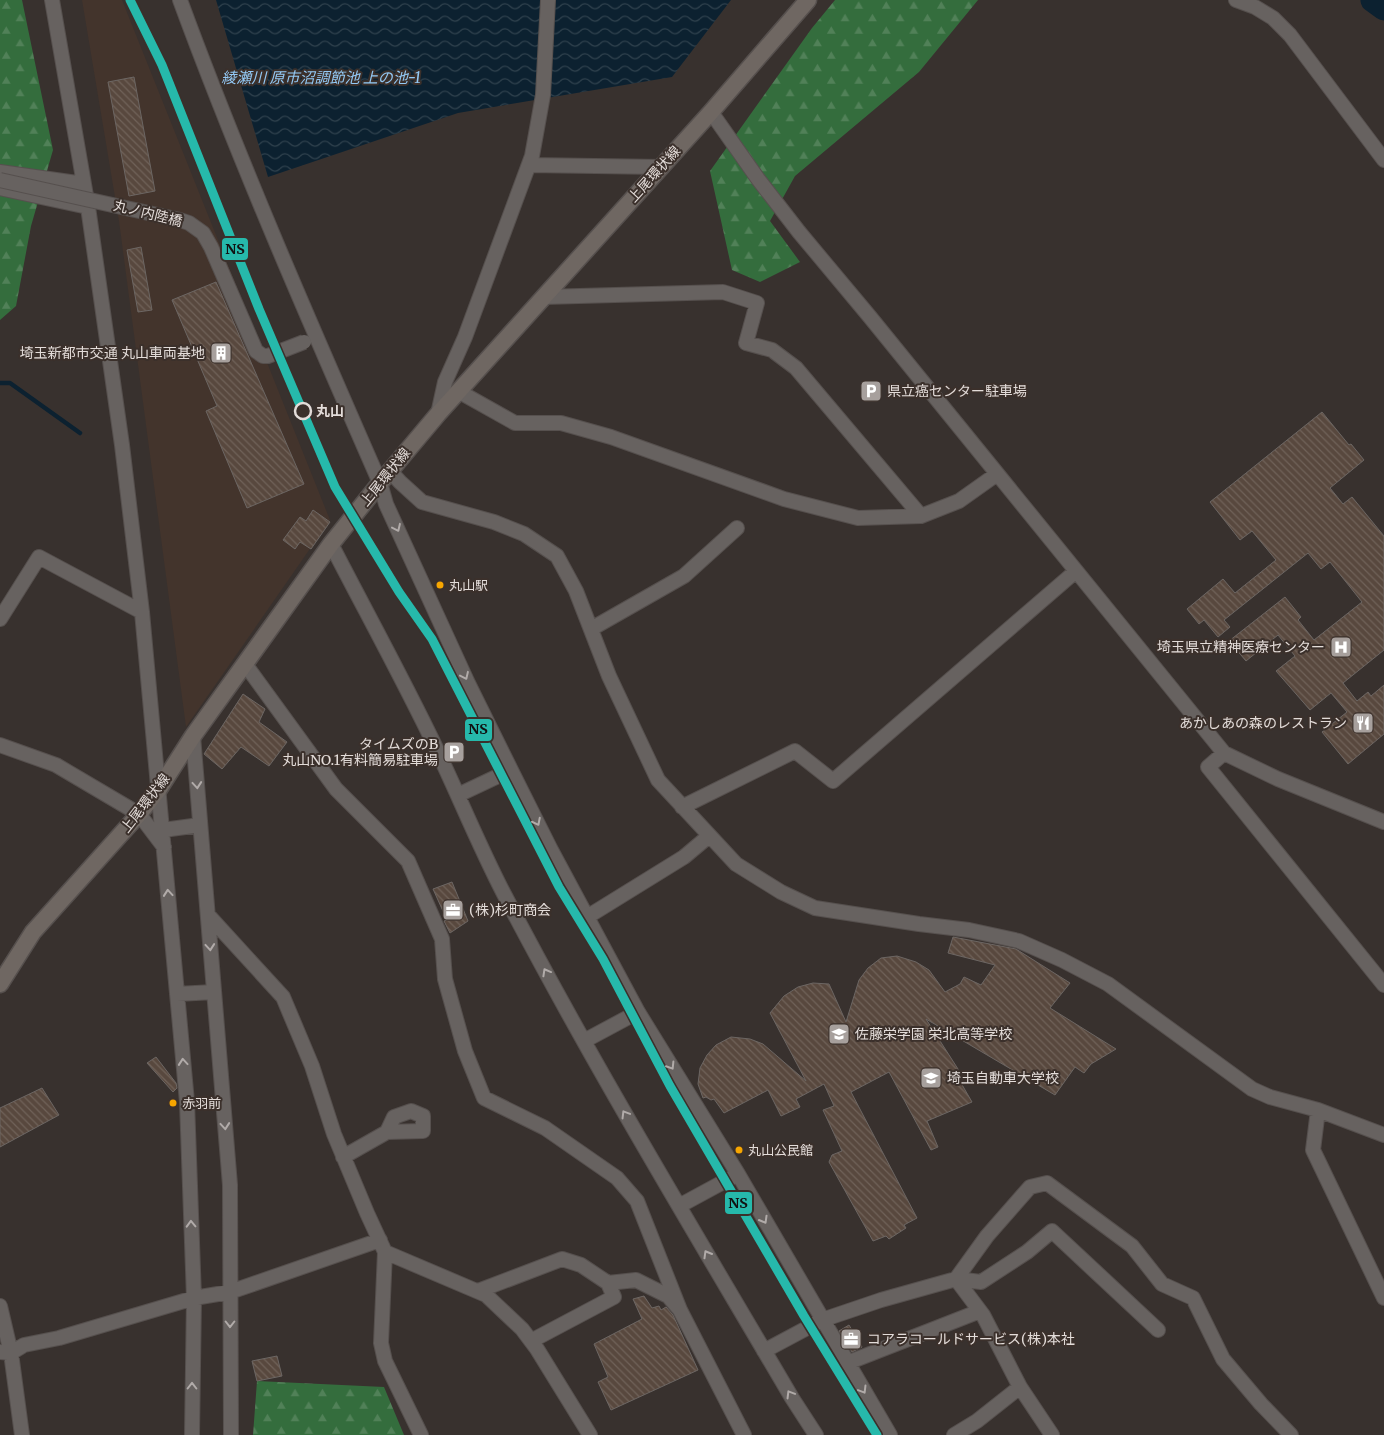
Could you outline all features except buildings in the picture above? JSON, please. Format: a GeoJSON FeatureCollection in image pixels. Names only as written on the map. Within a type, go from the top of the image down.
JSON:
{"type":"FeatureCollection","features":[{"type":"Feature","properties":{"kind":"main road","name":"上尾環状線"},"geometry":{"type":"LineString","coordinates":[[0,984],[33,932],[139,814],[159,789],[193,736],[331,544],[385,477],[458,391],[711,112],[808,0]]}},
{"type":"Feature","properties":{"kind":"street"},"geometry":{"type":"LineString","coordinates":[[52,0],[88,207],[124,454],[142,612],[186,1102],[194,1298],[191,1381],[192,1435]]}},
{"type":"Feature","properties":{"kind":"street"},"geometry":{"type":"LineString","coordinates":[[180,0],[310,339],[385,477],[390,512],[467,681],[511,770],[550,848],[638,1012],[738,1174],[890,1435]]}},
{"type":"Feature","properties":{"kind":"street"},"geometry":{"type":"LineString","coordinates":[[438,414],[446,382],[465,337],[532,156],[543,94],[548,0]]}},
{"type":"Feature","properties":{"kind":"street"},"geometry":{"type":"LineString","coordinates":[[1236,0],[1255,7],[1273,18],[1290,35],[1384,160]]}},
{"type":"Feature","properties":{"kind":"street"},"geometry":{"type":"LineString","coordinates":[[711,112],[798,232],[870,317],[1224,753],[1278,779],[1384,822]]}},
{"type":"Feature","properties":{"kind":"street"},"geometry":{"type":"LineString","coordinates":[[529,165],[661,167]]}},
{"type":"Feature","properties":{"kind":"street"},"geometry":{"type":"LineString","coordinates":[[0,172],[84,184]]}},
{"type":"Feature","properties":{"kind":"street","name":"丸ノ内陸橋"},"geometry":{"type":"LineString","coordinates":[[0,180],[189,223],[203,233],[211,247],[256,351],[262,356],[268,356],[310,339]]}},
{"type":"Feature","properties":{"kind":"street"},"geometry":{"type":"LineString","coordinates":[[0,188],[88,207]]}},
{"type":"Feature","properties":{"kind":"street"},"geometry":{"type":"LineString","coordinates":[[543,297],[723,292],[757,304],[746,342],[772,350],[796,368],[921,516]]}},
{"type":"Feature","properties":{"kind":"street"},"geometry":{"type":"LineString","coordinates":[[458,391],[515,423],[561,423],[611,437],[784,499],[858,518],[921,516],[959,501],[997,474]]}},
{"type":"Feature","properties":{"kind":"street"},"geometry":{"type":"LineString","coordinates":[[385,477],[400,482],[422,502],[494,522],[524,534],[557,556],[576,591],[609,676],[658,780],[736,864],[782,892],[814,908],[969,930],[1019,941],[1108,984],[1252,1089],[1318,1110],[1384,1135]]}},
{"type":"Feature","properties":{"kind":"street"},"geometry":{"type":"LineString","coordinates":[[591,629],[684,576],[737,528]]}},
{"type":"Feature","properties":{"kind":"street"},"geometry":{"type":"LineString","coordinates":[[331,544],[410,696],[496,878],[584,1041],[764,1351],[816,1435]]}},
{"type":"Feature","properties":{"kind":"street"},"geometry":{"type":"LineString","coordinates":[[0,619],[39,557],[142,612]]}},
{"type":"Feature","properties":{"kind":"street"},"geometry":{"type":"LineString","coordinates":[[682,807],[795,750],[833,782],[1076,570]]}},
{"type":"Feature","properties":{"kind":"street"},"geometry":{"type":"LineString","coordinates":[[245,664],[336,789],[408,862],[442,939],[445,979],[465,1051],[484,1098],[546,1128],[617,1178],[637,1200],[680,1310],[744,1435]]}},
{"type":"Feature","properties":{"kind":"street"},"geometry":{"type":"LineString","coordinates":[[193,736],[230,1185],[231,1435]]}},
{"type":"Feature","properties":{"kind":"street"},"geometry":{"type":"LineString","coordinates":[[0,745],[56,765],[139,814],[164,847]]}},
{"type":"Feature","properties":{"kind":"street"},"geometry":{"type":"LineString","coordinates":[[1224,753],[1208,767],[1384,985]]}},
{"type":"Feature","properties":{"kind":"street"},"geometry":{"type":"LineString","coordinates":[[458,795],[511,770]]}},
{"type":"Feature","properties":{"kind":"street"},"geometry":{"type":"LineString","coordinates":[[163,830],[200,825]]}},
{"type":"Feature","properties":{"kind":"street"},"geometry":{"type":"LineString","coordinates":[[587,917],[684,857],[708,836]]}},
{"type":"Feature","properties":{"kind":"street"},"geometry":{"type":"LineString","coordinates":[[208,915],[283,997],[312,1066],[343,1157],[383,1246],[381,1343],[385,1361],[421,1435]]}},
{"type":"Feature","properties":{"kind":"street"},"geometry":{"type":"LineString","coordinates":[[177,994],[214,992]]}},
{"type":"Feature","properties":{"kind":"street"},"geometry":{"type":"LineString","coordinates":[[584,1041],[638,1012]]}},
{"type":"Feature","properties":{"kind":"street"},"geometry":{"type":"LineString","coordinates":[[1318,1110],[1313,1150],[1384,1298]]}},
{"type":"Feature","properties":{"kind":"street"},"geometry":{"type":"LineString","coordinates":[[343,1157],[387,1132]]}},
{"type":"Feature","properties":{"kind":"street"},"geometry":{"type":"LineString","coordinates":[[679,1206],[738,1174]]}},
{"type":"Feature","properties":{"kind":"street"},"geometry":{"type":"LineString","coordinates":[[956,1279],[987,1236],[1030,1187],[1047,1183],[1132,1246],[1162,1284],[1194,1298],[1223,1359],[1261,1404],[1291,1435]]}},
{"type":"Feature","properties":{"kind":"street"},"geometry":{"type":"LineString","coordinates":[[764,1351],[822,1320],[881,1300],[956,1279],[981,1282],[1027,1252],[1052,1231],[1158,1330]]}},
{"type":"Feature","properties":{"kind":"street"},"geometry":{"type":"LineString","coordinates":[[5,1352],[24,1345],[59,1338],[194,1298],[230,1292],[383,1246],[486,1295],[522,1329],[531,1341],[590,1435]]}},
{"type":"Feature","properties":{"kind":"street"},"geometry":{"type":"LineString","coordinates":[[478,1291],[562,1259],[582,1265],[608,1283],[614,1297],[531,1341]]}},
{"type":"Feature","properties":{"kind":"street"},"geometry":{"type":"LineString","coordinates":[[956,1279],[980,1311],[1020,1387],[1052,1435]]}},
{"type":"Feature","properties":{"kind":"street"},"geometry":{"type":"LineString","coordinates":[[608,1283],[636,1280],[668,1296],[680,1310]]}},
{"type":"Feature","properties":{"kind":"street"},"geometry":{"type":"LineString","coordinates":[[0,1306],[5,1352],[22,1435]]}},
{"type":"Feature","properties":{"kind":"street"},"geometry":{"type":"LineString","coordinates":[[847,1363],[980,1311]]}},
{"type":"Feature","properties":{"kind":"street"},"geometry":{"type":"LineString","coordinates":[[954,1435],[978,1420],[1020,1387]]}},
{"type":"Feature","properties":{"kind":"shaded area"},"geometry":{"type":"Polygon","coordinates":[[[82,0],[122,0],[330,520],[186,727],[119,221],[82,0]]]}},
{"type":"Feature","properties":{"kind":"green space"},"geometry":{"type":"Polygon","coordinates":[[[0,0],[22,0],[53,150],[31,226],[16,306],[0,320],[0,0]]]}},
{"type":"Feature","properties":{"kind":"green space"},"geometry":{"type":"Polygon","coordinates":[[[835,0],[978,0],[919,72],[795,176],[770,221],[800,262],[760,282],[732,270],[710,171],[812,28],[835,0]]]}},
{"type":"Feature","properties":{"kind":"green space"},"geometry":{"type":"Polygon","coordinates":[[[257,1381],[384,1387],[404,1435],[253,1435],[257,1381]]]}},
{"type":"Feature","properties":{"kind":"water","name":"綾瀬川 原市沼調節池 上の池-1"},"geometry":{"type":"Polygon","coordinates":[[[216,0],[731,0],[672,77],[458,113],[268,177],[216,0]]]}},
{"type":"Feature","properties":{"kind":"waterway"},"geometry":{"type":"LineString","coordinates":[[1373,0],[1384,8]]}},
{"type":"Feature","properties":{"kind":"waterway"},"geometry":{"type":"LineString","coordinates":[[0,383],[10,383],[80,433]]}},
{"type":"Feature","properties":{"kind":"transit line","name":"NS"},"geometry":{"type":"LineString","coordinates":[[130,0],[162,65],[259,309],[335,487],[399,592],[432,639],[559,887],[603,959],[670,1086],[804,1316],[877,1435]]}},
{"type":"Feature","properties":{"kind":"place","name":"埼玉新都市交通 丸山車両基地"},"geometry":{"type":"Point","coordinates":[221,353]}},
{"type":"Feature","properties":{"kind":"place","name":"県立癌センター駐車場"},"geometry":{"type":"Point","coordinates":[871,391]}},
{"type":"Feature","properties":{"kind":"place","name":"丸山"},"geometry":{"type":"Point","coordinates":[303,411]}},
{"type":"Feature","properties":{"kind":"place","name":"丸山駅"},"geometry":{"type":"Point","coordinates":[440,585]}},
{"type":"Feature","properties":{"kind":"place","name":"埼玉県立精神医療センター"},"geometry":{"type":"Point","coordinates":[1341,647]}},
{"type":"Feature","properties":{"kind":"place","name":"あかしあの森のレストラン"},"geometry":{"type":"Point","coordinates":[1363,723]}},
{"type":"Feature","properties":{"kind":"place","name":"タイムズのB 丸山NO.1有料簡易駐車場"},"geometry":{"type":"Point","coordinates":[454,752]}},
{"type":"Feature","properties":{"kind":"place","name":"(株)杉町商会"},"geometry":{"type":"Point","coordinates":[453,910]}},
{"type":"Feature","properties":{"kind":"place","name":"佐藤栄学園 栄北高等学校"},"geometry":{"type":"Point","coordinates":[839,1034]}},
{"type":"Feature","properties":{"kind":"place","name":"埼玉自動車大学校"},"geometry":{"type":"Point","coordinates":[931,1078]}},
{"type":"Feature","properties":{"kind":"place","name":"赤羽前"},"geometry":{"type":"Point","coordinates":[173,1103]}},
{"type":"Feature","properties":{"kind":"place","name":"丸山公民館"},"geometry":{"type":"Point","coordinates":[739,1150]}},
{"type":"Feature","properties":{"kind":"place","name":"コアラコールドサービス(株)本社"},"geometry":{"type":"Point","coordinates":[851,1339]}}]}
